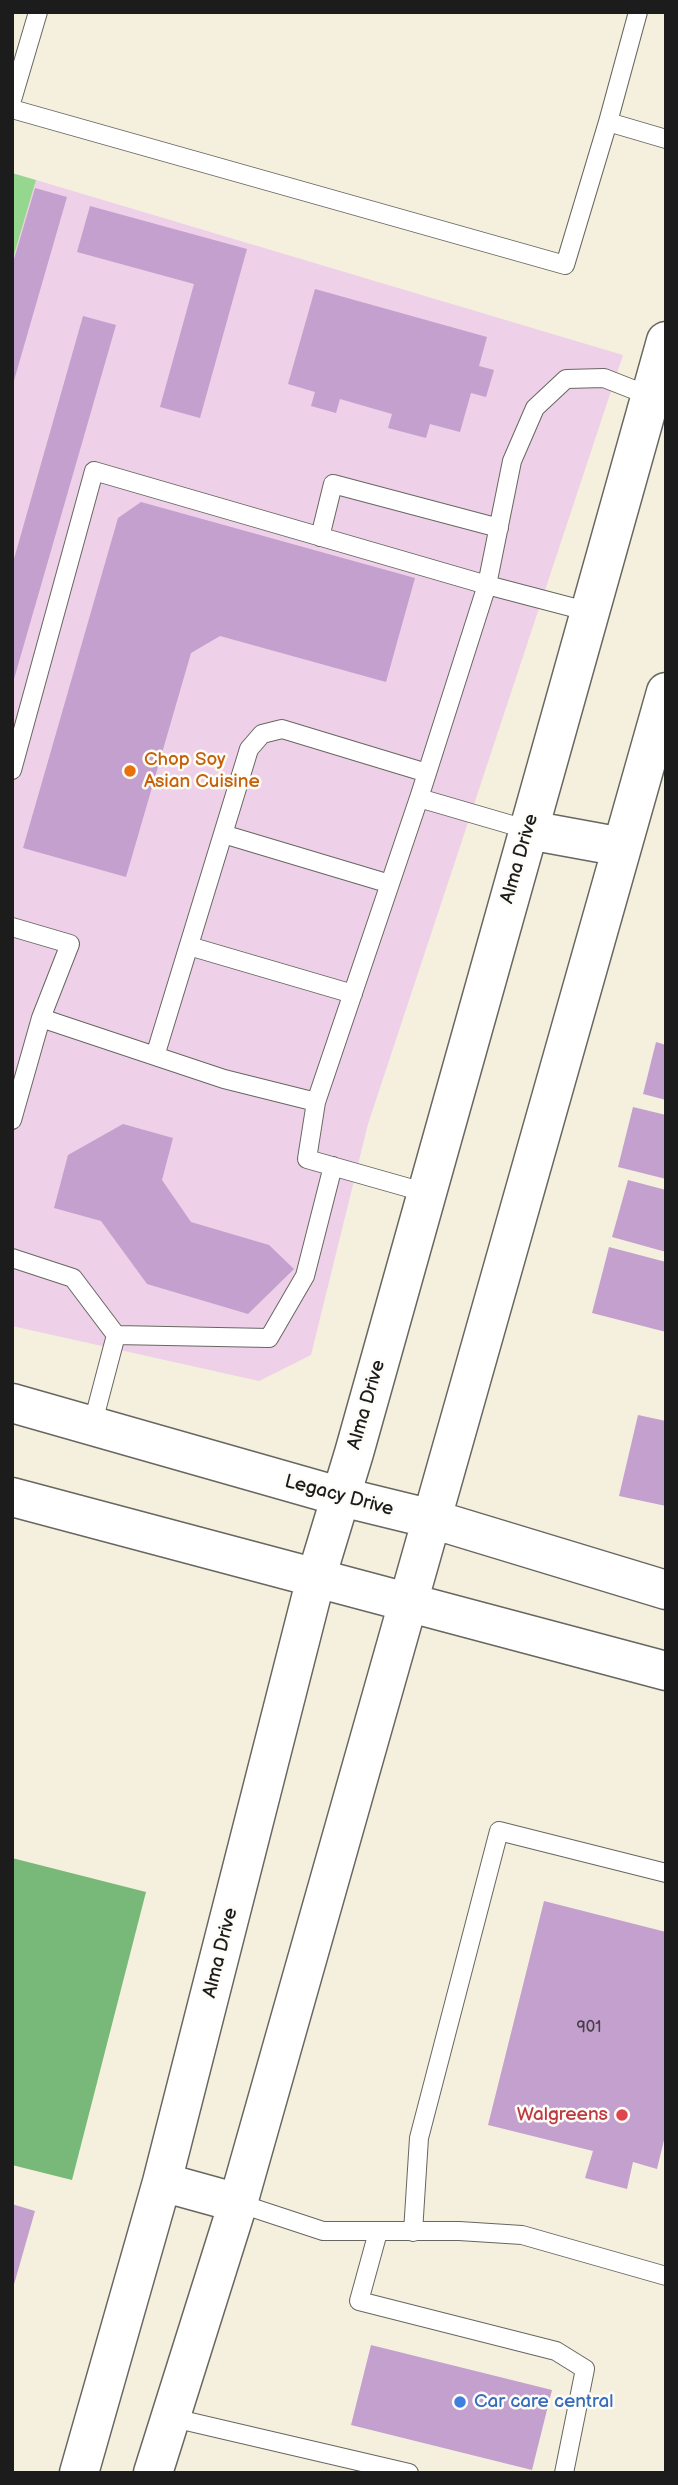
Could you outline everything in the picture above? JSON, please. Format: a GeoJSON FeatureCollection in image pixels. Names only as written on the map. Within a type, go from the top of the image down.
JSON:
{"type":"FeatureCollection","features":[{"type":"Feature","properties":{"kind":"main road","name":"Alma Drive"},"geometry":{"type":"LineString","coordinates":[[79,2473],[162,2182],[316,1578],[666,341]]}},
{"type":"Feature","properties":{"kind":"main road"},"geometry":{"type":"LineString","coordinates":[[153,2473],[238,2203],[666,692]]}},
{"type":"Feature","properties":{"kind":"main road"},"geometry":{"type":"LineString","coordinates":[[529,830],[622,847]]}},
{"type":"Feature","properties":{"kind":"main road","name":"Legacy Drive"},"geometry":{"type":"LineString","coordinates":[[12,1403],[341,1497],[432,1520],[666,1590]]}},
{"type":"Feature","properties":{"kind":"main road"},"geometry":{"type":"LineString","coordinates":[[12,1497],[666,1671]]}},
{"type":"Feature","properties":{"kind":"main road"},"geometry":{"type":"LineString","coordinates":[[162,2182],[238,2203]]}},
{"type":"Feature","properties":{"kind":"lane"},"geometry":{"type":"LineString","coordinates":[[12,100],[38,12]]}},
{"type":"Feature","properties":{"kind":"lane"},"geometry":{"type":"LineString","coordinates":[[12,109],[565,265],[638,12]]}},
{"type":"Feature","properties":{"kind":"lane"},"geometry":{"type":"LineString","coordinates":[[608,122],[666,139]]}},
{"type":"Feature","properties":{"kind":"lane"},"geometry":{"type":"LineString","coordinates":[[427,1193],[307,1159],[316,1102],[419,798],[487,585],[512,461],[535,408],[566,379],[604,377],[650,396]]}},
{"type":"Feature","properties":{"kind":"lane"},"geometry":{"type":"LineString","coordinates":[[12,770],[94,471],[487,585],[590,612]]}},
{"type":"Feature","properties":{"kind":"lane"},"geometry":{"type":"LineString","coordinates":[[320,537],[333,484],[499,528]]}},
{"type":"Feature","properties":{"kind":"lane"},"geometry":{"type":"LineString","coordinates":[[155,1056],[249,748],[262,734],[282,729],[427,773]]}},
{"type":"Feature","properties":{"kind":"lane"},"geometry":{"type":"LineString","coordinates":[[419,798],[529,830]]}},
{"type":"Feature","properties":{"kind":"lane"},"geometry":{"type":"LineString","coordinates":[[223,834],[390,884]]}},
{"type":"Feature","properties":{"kind":"lane"},"geometry":{"type":"LineString","coordinates":[[12,927],[70,944],[41,1018],[12,1120]]}},
{"type":"Feature","properties":{"kind":"lane"},"geometry":{"type":"LineString","coordinates":[[189,946],[353,994]]}},
{"type":"Feature","properties":{"kind":"lane"},"geometry":{"type":"LineString","coordinates":[[41,1018],[224,1079],[316,1102]]}},
{"type":"Feature","properties":{"kind":"lane"},"geometry":{"type":"LineString","coordinates":[[116,1335],[269,1338],[305,1276],[333,1166]]}},
{"type":"Feature","properties":{"kind":"lane"},"geometry":{"type":"LineString","coordinates":[[12,1258],[72,1278],[116,1335]]}},
{"type":"Feature","properties":{"kind":"lane"},"geometry":{"type":"LineString","coordinates":[[92,1426],[116,1335]]}},
{"type":"Feature","properties":{"kind":"lane"},"geometry":{"type":"LineString","coordinates":[[413,2232],[419,2138],[499,1830],[666,1873]]}},
{"type":"Feature","properties":{"kind":"lane"},"geometry":{"type":"LineString","coordinates":[[238,2203],[323,2231],[522,2235],[666,2276]]}},
{"type":"Feature","properties":{"kind":"lane"},"geometry":{"type":"LineString","coordinates":[[378,2232],[359,2301],[556,2351],[585,2370],[564,2473]]}},
{"type":"Feature","properties":{"kind":"lane"},"geometry":{"type":"LineString","coordinates":[[169,2417],[409,2473]]}},
{"type":"Feature","properties":{"kind":"shaded area"},"geometry":{"type":"Polygon","coordinates":[[[36,180],[623,355],[368,1124],[311,1355],[259,1381],[12,1326],[12,262],[36,180]]]}},
{"type":"Feature","properties":{"kind":"green space"},"geometry":{"type":"Polygon","coordinates":[[[12,173],[36,180],[12,262],[12,173]]]}},
{"type":"Feature","properties":{"kind":"green space"},"geometry":{"type":"Polygon","coordinates":[[[12,1858],[146,1892],[72,2180],[12,2165],[12,1858]]]}},
{"type":"Feature","properties":{"kind":"building"},"geometry":{"type":"Polygon","coordinates":[[[35,188],[67,197],[13,384],[12,266],[35,188]]]}},
{"type":"Feature","properties":{"kind":"building"},"geometry":{"type":"Polygon","coordinates":[[[90,206],[247,249],[200,418],[160,407],[194,284],[77,252],[90,206]]]}},
{"type":"Feature","properties":{"kind":"building"},"geometry":{"type":"Polygon","coordinates":[[[315,289],[487,337],[479,366],[494,370],[486,397],[471,393],[460,432],[430,424],[426,438],[388,428],[392,414],[340,399],[336,413],[311,406],[315,392],[288,384],[315,289]]]}},
{"type":"Feature","properties":{"kind":"building"},"geometry":{"type":"Polygon","coordinates":[[[83,316],[116,325],[12,686],[12,566],[83,316]]]}},
{"type":"Feature","properties":{"kind":"building"},"geometry":{"type":"Polygon","coordinates":[[[141,502],[415,578],[386,682],[220,636],[191,653],[126,877],[23,848],[118,518],[141,502]]]}},
{"type":"Feature","properties":{"kind":"building"},"geometry":{"type":"Polygon","coordinates":[[[656,1042],[666,1045],[666,1100],[643,1094],[656,1042]]]}},
{"type":"Feature","properties":{"kind":"building"},"geometry":{"type":"Polygon","coordinates":[[[633,1107],[666,1115],[666,1179],[618,1167],[633,1107]]]}},
{"type":"Feature","properties":{"kind":"building"},"geometry":{"type":"Polygon","coordinates":[[[123,1124],[173,1138],[162,1180],[191,1222],[269,1245],[294,1269],[248,1314],[147,1284],[101,1221],[54,1208],[68,1155],[123,1124]]]}},
{"type":"Feature","properties":{"kind":"building"},"geometry":{"type":"Polygon","coordinates":[[[628,1180],[666,1190],[666,1252],[612,1237],[628,1180]]]}},
{"type":"Feature","properties":{"kind":"building"},"geometry":{"type":"Polygon","coordinates":[[[609,1247],[666,1262],[666,1332],[592,1313],[609,1247]]]}},
{"type":"Feature","properties":{"kind":"building"},"geometry":{"type":"Polygon","coordinates":[[[638,1415],[666,1421],[666,1506],[619,1496],[638,1415]]]}},
{"type":"Feature","properties":{"kind":"building","name":"Walgreens"},"geometry":{"type":"Polygon","coordinates":[[[544,1901],[666,1932],[666,2132],[657,2169],[633,2162],[627,2189],[585,2178],[593,2151],[488,2125],[544,1901]]]}},
{"type":"Feature","properties":{"kind":"building"},"geometry":{"type":"Polygon","coordinates":[[[12,2204],[35,2211],[13,2288],[12,2288],[12,2204]]]}},
{"type":"Feature","properties":{"kind":"building"},"geometry":{"type":"Polygon","coordinates":[[[371,2345],[552,2390],[532,2470],[351,2425],[371,2345]]]}},
{"type":"Feature","properties":{"kind":"place","name":"Chop Soy Asian Cuisine"},"geometry":{"type":"Point","coordinates":[130,771]}},
{"type":"Feature","properties":{"kind":"place","name":"Walgreens"},"geometry":{"type":"Point","coordinates":[622,2115]}},
{"type":"Feature","properties":{"kind":"place","name":"Car care central"},"geometry":{"type":"Point","coordinates":[460,2402]}}]}
